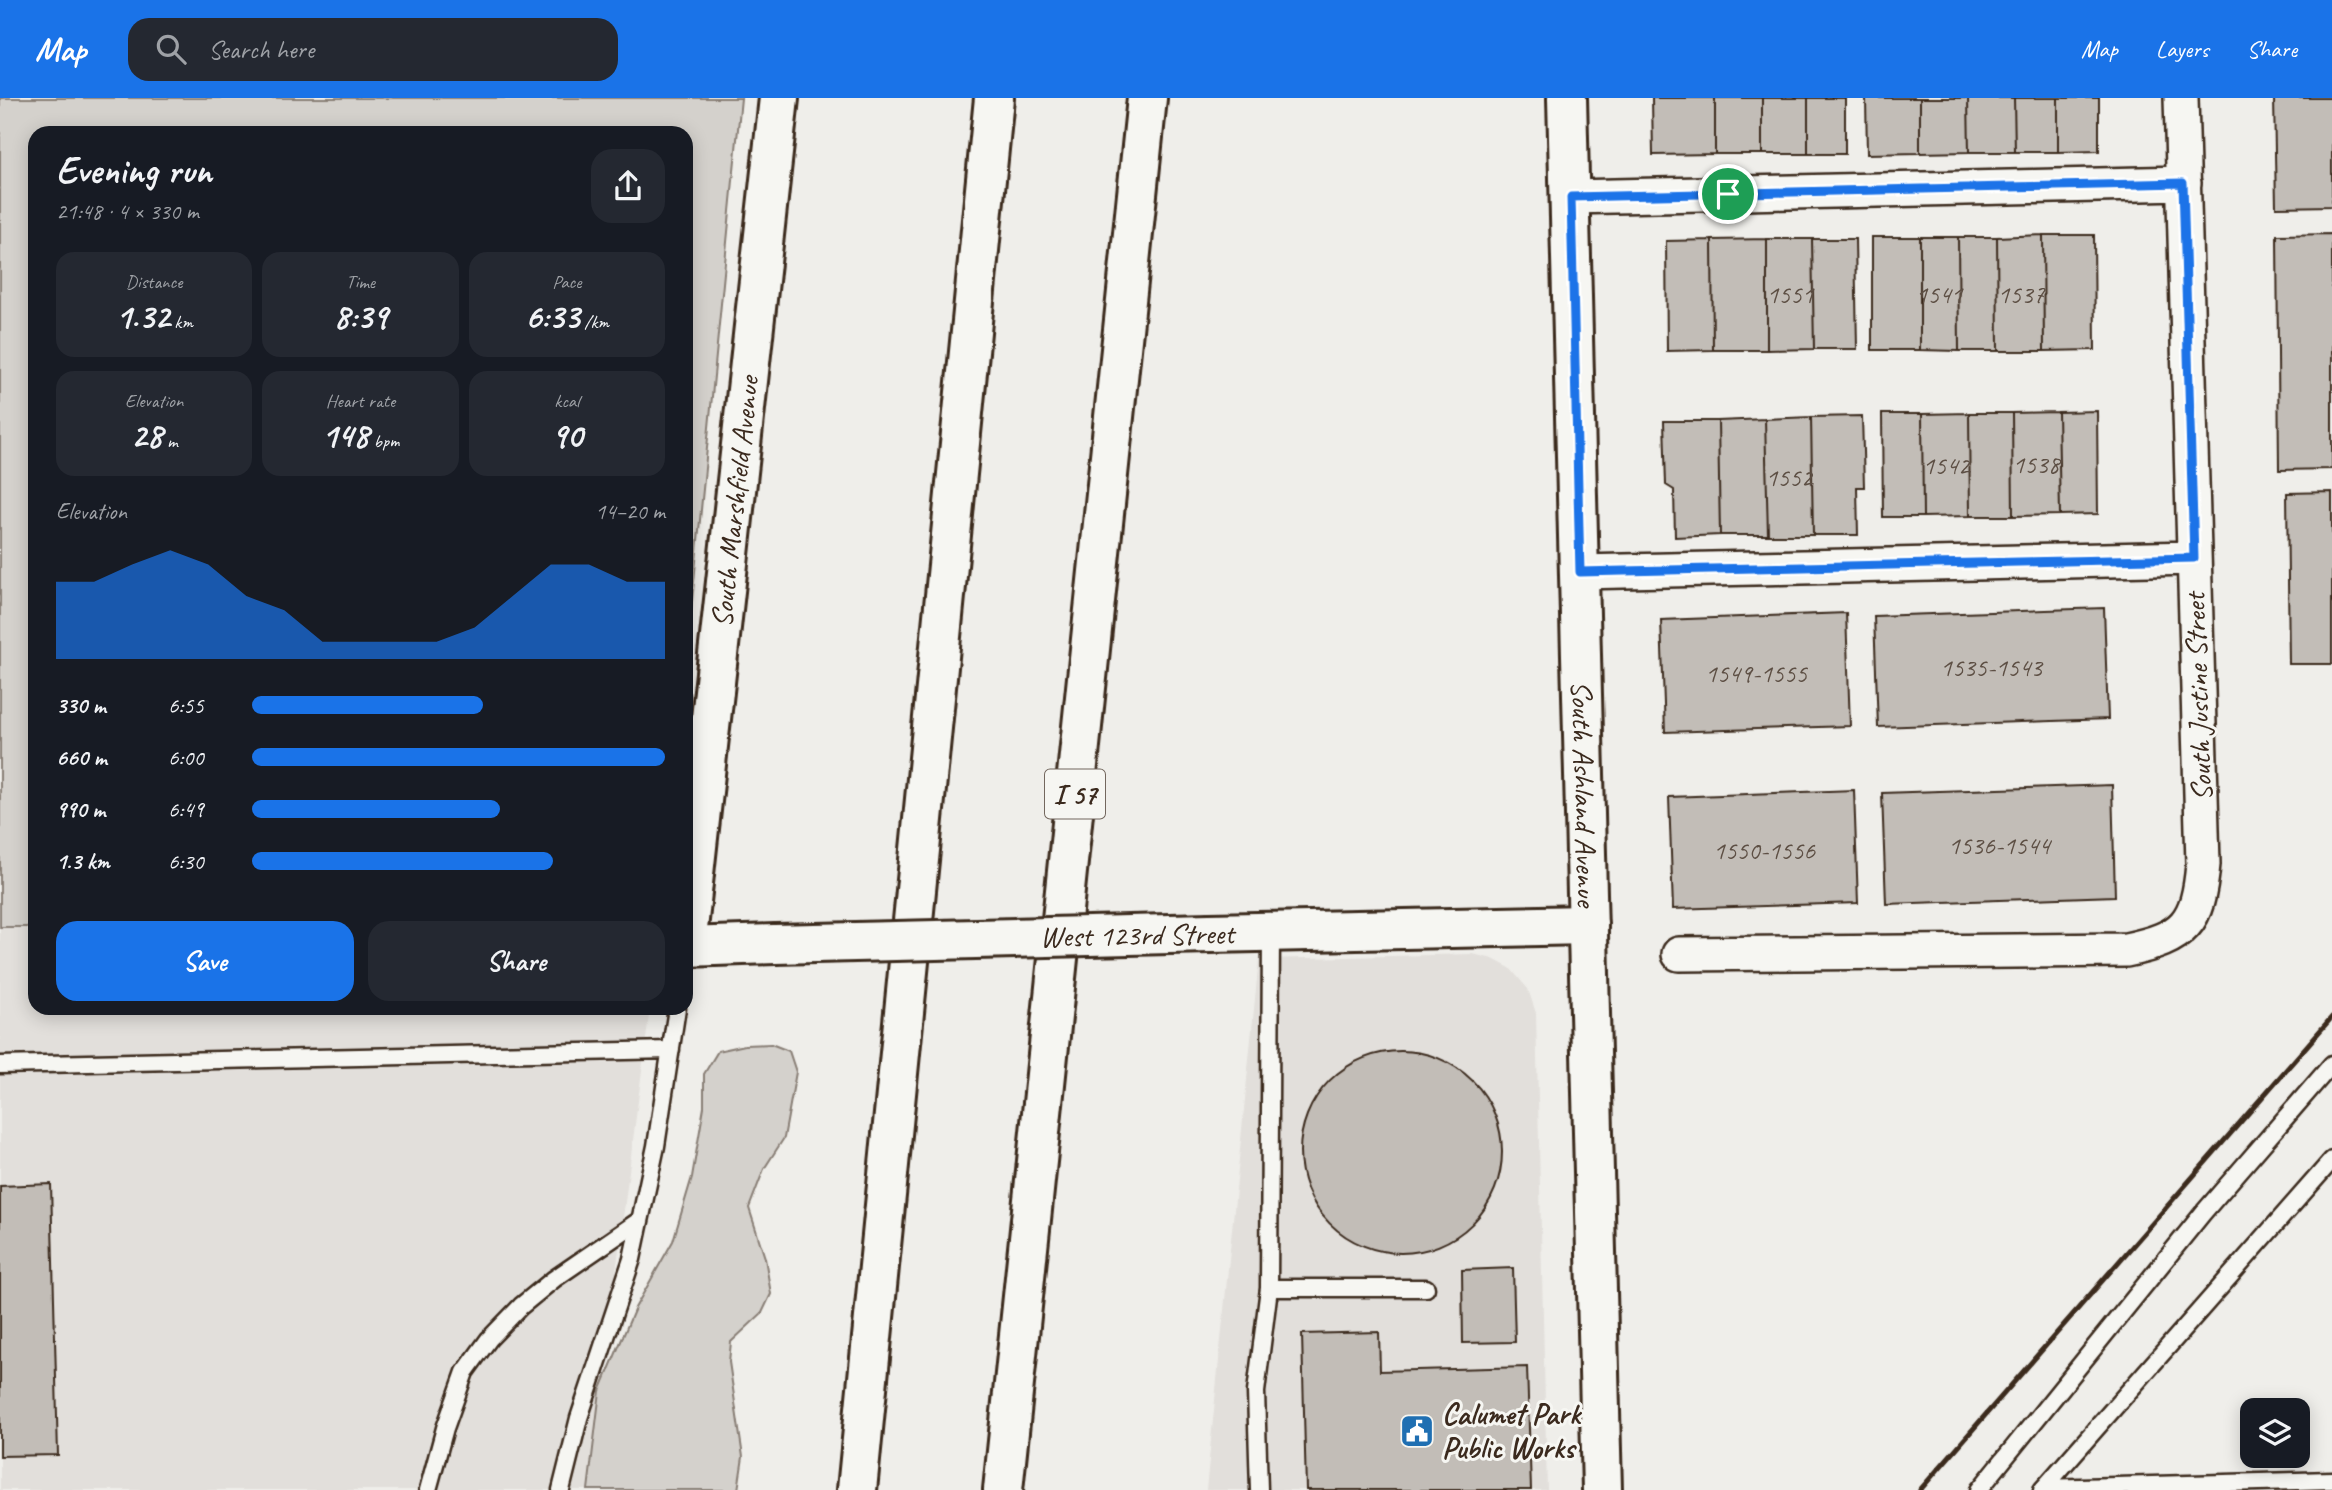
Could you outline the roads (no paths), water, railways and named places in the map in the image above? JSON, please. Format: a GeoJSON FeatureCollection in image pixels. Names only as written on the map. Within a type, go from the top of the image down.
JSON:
{"type":"FeatureCollection","features":[{"type":"Feature","properties":{"kind":"main road","name":"South Marshfield Avenue"},"geometry":{"type":"LineString","coordinates":[[693,884],[779,98]]}},
{"type":"Feature","properties":{"kind":"main road"},"geometry":{"type":"LineString","coordinates":[[857,1490],[994,98]]}},
{"type":"Feature","properties":{"kind":"main road","name":"I 57"},"geometry":{"type":"LineString","coordinates":[[1003,1490],[1147,98]]}},
{"type":"Feature","properties":{"kind":"main road","name":"South Ashland Avenue"},"geometry":{"type":"LineString","coordinates":[[1567,98],[1602,1490]]}},
{"type":"Feature","properties":{"kind":"main road","name":"West 123rd Street"},"geometry":{"type":"LineString","coordinates":[[693,948],[1588,925]]}},
{"type":"Feature","properties":{"kind":"street","name":"South Justine Street"},"geometry":{"type":"LineString","coordinates":[[1679,954],[2126,950],[2153,945],[2176,934],[2192,916],[2200,894],[2203,864],[2181,98]]}},
{"type":"Feature","properties":{"kind":"street"},"geometry":{"type":"LineString","coordinates":[[1571,197],[2183,183]]}},
{"type":"Feature","properties":{"kind":"street"},"geometry":{"type":"LineString","coordinates":[[1580,572],[2194,558]]}},
{"type":"Feature","properties":{"kind":"lane"},"geometry":{"type":"LineString","coordinates":[[1259,1490],[1256,1392],[1269,1288],[1271,932]]}},
{"type":"Feature","properties":{"kind":"lane"},"geometry":{"type":"LineString","coordinates":[[561,1490],[579,1418],[632,1259],[656,1146],[676,1015]]}},
{"type":"Feature","properties":{"kind":"lane"},"geometry":{"type":"LineString","coordinates":[[0,1065],[671,1050]]}},
{"type":"Feature","properties":{"kind":"lane"},"geometry":{"type":"LineString","coordinates":[[1979,1490],[2203,1213],[2332,1064]]}},
{"type":"Feature","properties":{"kind":"lane"},"geometry":{"type":"LineString","coordinates":[[2043,1489],[2332,1160]]}},
{"type":"Feature","properties":{"kind":"lane"},"geometry":{"type":"LineString","coordinates":[[428,1490],[441,1440],[465,1372],[489,1339],[521,1306],[554,1279],[640,1220]]}},
{"type":"Feature","properties":{"kind":"lane"},"geometry":{"type":"LineString","coordinates":[[1269,1288],[1426,1288]]}},
{"type":"Feature","properties":{"kind":"lane"},"geometry":{"type":"LineString","coordinates":[[2043,1489],[2332,1480]]}},
{"type":"Feature","properties":{"kind":"railway"},"geometry":{"type":"LineString","coordinates":[[1920,1490],[2332,1017]]}},
{"type":"Feature","properties":{"kind":"place","name":"Calumet Park Public Works"},"geometry":{"type":"Point","coordinates":[1417,1431]}}]}
